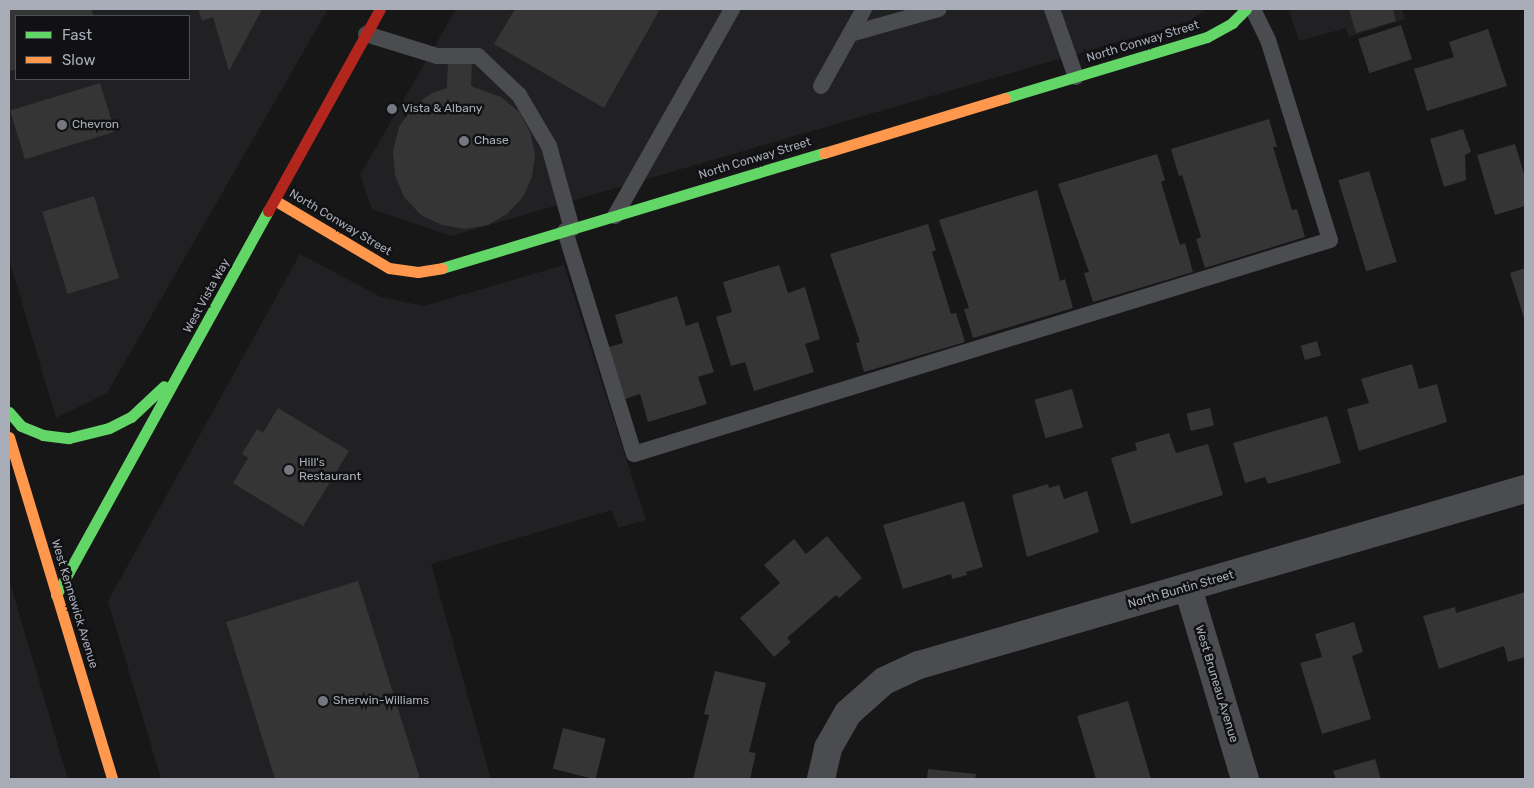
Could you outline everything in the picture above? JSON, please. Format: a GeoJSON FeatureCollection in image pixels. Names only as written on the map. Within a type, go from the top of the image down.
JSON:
{"type":"FeatureCollection","features":[{"type":"Feature","properties":{"kind":"main road","name":"West Vista Way"},"geometry":{"type":"LineString","coordinates":[[56,595],[276,201],[380,9]]}},
{"type":"Feature","properties":{"kind":"main road","name":"North Conway Street"},"geometry":{"type":"LineString","coordinates":[[276,201],[389,268],[404,271],[442,268],[1207,37],[1232,24],[1246,9]]}},
{"type":"Feature","properties":{"kind":"main road"},"geometry":{"type":"LineString","coordinates":[[9,412],[21,426],[43,435],[69,438],[88,435],[131,417],[183,368]]}},
{"type":"Feature","properties":{"kind":"main road","name":"West Kennewick Avenue"},"geometry":{"type":"LineString","coordinates":[[9,437],[112,779]]}},
{"type":"Feature","properties":{"kind":"street","name":"North Buntin Street"},"geometry":{"type":"LineString","coordinates":[[821,779],[828,748],[848,712],[884,681],[919,665],[1525,489]]}},
{"type":"Feature","properties":{"kind":"street","name":"West Bruneau Avenue"},"geometry":{"type":"LineString","coordinates":[[1188,588],[1244,779]]}},
{"type":"Feature","properties":{"kind":"lane"},"geometry":{"type":"LineString","coordinates":[[615,216],[732,9]]}},
{"type":"Feature","properties":{"kind":"lane"},"geometry":{"type":"LineString","coordinates":[[821,86],[864,9]]}},
{"type":"Feature","properties":{"kind":"lane"},"geometry":{"type":"LineString","coordinates":[[850,34],[939,9]]}},
{"type":"Feature","properties":{"kind":"lane"},"geometry":{"type":"LineString","coordinates":[[1052,9],[1076,77]]}},
{"type":"Feature","properties":{"kind":"lane"},"geometry":{"type":"LineString","coordinates":[[366,34],[437,56],[478,56],[519,95],[549,146],[568,230],[634,454],[1330,240],[1268,40],[1253,9]]}},
{"type":"Feature","properties":{"kind":"shaded area"},"geometry":{"type":"Polygon","coordinates":[[[9,9],[328,9],[107,393],[56,418],[9,259],[9,9]]]}},
{"type":"Feature","properties":{"kind":"shaded area"},"geometry":{"type":"Polygon","coordinates":[[[456,9],[1206,9],[1190,21],[451,236],[372,209],[360,175],[456,9]]]}},
{"type":"Feature","properties":{"kind":"shaded area"},"geometry":{"type":"Polygon","coordinates":[[[1402,9],[1405,19],[1349,37],[1346,28],[1299,41],[1289,10],[1402,9]]]}},
{"type":"Feature","properties":{"kind":"shaded area"},"geometry":{"type":"Polygon","coordinates":[[[300,254],[381,297],[424,306],[564,265],[646,520],[618,528],[612,510],[431,564],[491,779],[161,779],[108,601],[300,254]]]}},
{"type":"Feature","properties":{"kind":"shaded area"},"geometry":{"type":"Polygon","coordinates":[[[9,579],[68,779],[9,779],[9,579]]]}},
{"type":"Feature","properties":{"kind":"building"},"geometry":{"type":"Polygon","coordinates":[[[9,9],[91,9],[94,15],[15,15],[15,69],[10,71],[9,9]]]}},
{"type":"Feature","properties":{"kind":"building"},"geometry":{"type":"Polygon","coordinates":[[[198,9],[262,9],[229,71],[213,17],[202,21],[198,9]]]}},
{"type":"Feature","properties":{"kind":"building"},"geometry":{"type":"Polygon","coordinates":[[[515,9],[660,9],[604,108],[494,44],[515,9]]]}},
{"type":"Feature","properties":{"kind":"building"},"geometry":{"type":"Polygon","coordinates":[[[1349,9],[1393,9],[1396,21],[1356,33],[1349,9]]]}},
{"type":"Feature","properties":{"kind":"building"},"geometry":{"type":"Polygon","coordinates":[[[1401,25],[1412,59],[1369,73],[1358,39],[1401,25]]]}},
{"type":"Feature","properties":{"kind":"building"},"geometry":{"type":"Polygon","coordinates":[[[1488,29],[1507,86],[1427,111],[1414,69],[1454,57],[1449,42],[1488,29]]]}},
{"type":"Feature","properties":{"kind":"building","name":"Chase"},"geometry":{"type":"Polygon","coordinates":[[[472,59],[471,86],[501,97],[519,112],[530,132],[535,154],[532,177],[523,197],[507,214],[488,225],[465,229],[442,225],[421,215],[404,197],[395,175],[393,151],[399,127],[412,107],[432,93],[447,88],[448,60],[472,59]]]}},
{"type":"Feature","properties":{"kind":"building","name":"Chevron"},"geometry":{"type":"Polygon","coordinates":[[[100,83],[115,132],[25,159],[10,110],[100,83]]]}},
{"type":"Feature","properties":{"kind":"building"},"geometry":{"type":"Polygon","coordinates":[[[1269,119],[1277,147],[1273,147],[1292,210],[1297,209],[1305,237],[1205,268],[1196,239],[1201,237],[1182,175],[1179,176],[1171,149],[1269,119]]]}},
{"type":"Feature","properties":{"kind":"building"},"geometry":{"type":"Polygon","coordinates":[[[1463,129],[1471,152],[1465,155],[1466,180],[1444,187],[1430,139],[1463,129]]]}},
{"type":"Feature","properties":{"kind":"building"},"geometry":{"type":"Polygon","coordinates":[[[1515,144],[1525,177],[1525,206],[1495,215],[1477,155],[1515,144]]]}},
{"type":"Feature","properties":{"kind":"building"},"geometry":{"type":"Polygon","coordinates":[[[1157,154],[1165,180],[1161,182],[1180,245],[1185,243],[1193,272],[1093,302],[1084,273],[1089,272],[1058,184],[1157,154]]]}},
{"type":"Feature","properties":{"kind":"building"},"geometry":{"type":"Polygon","coordinates":[[[1369,171],[1397,262],[1366,271],[1338,180],[1369,171]]]}},
{"type":"Feature","properties":{"kind":"building"},"geometry":{"type":"Polygon","coordinates":[[[1037,190],[1060,281],[1065,279],[1073,308],[973,338],[964,309],[969,308],[939,220],[1037,190]]]}},
{"type":"Feature","properties":{"kind":"building"},"geometry":{"type":"Polygon","coordinates":[[[94,196],[119,278],[68,294],[42,212],[94,196]]]}},
{"type":"Feature","properties":{"kind":"building"},"geometry":{"type":"Polygon","coordinates":[[[928,224],[936,250],[932,252],[951,314],[956,313],[965,342],[864,372],[856,343],[860,342],[830,254],[928,224]]]}},
{"type":"Feature","properties":{"kind":"building"},"geometry":{"type":"Polygon","coordinates":[[[779,265],[788,293],[805,287],[820,339],[805,344],[814,372],[754,391],[745,362],[731,366],[716,317],[732,312],[723,282],[779,265]]]}},
{"type":"Feature","properties":{"kind":"building"},"geometry":{"type":"Polygon","coordinates":[[[1525,268],[1525,321],[1510,273],[1525,268]]]}},
{"type":"Feature","properties":{"kind":"building"},"geometry":{"type":"Polygon","coordinates":[[[677,296],[686,326],[698,322],[714,372],[698,377],[707,404],[648,422],[640,394],[625,399],[609,347],[623,343],[615,315],[677,296]]]}},
{"type":"Feature","properties":{"kind":"building"},"geometry":{"type":"Polygon","coordinates":[[[1317,341],[1321,355],[1305,360],[1301,346],[1317,341]]]}},
{"type":"Feature","properties":{"kind":"building"},"geometry":{"type":"Polygon","coordinates":[[[1412,364],[1419,389],[1437,384],[1447,422],[1359,451],[1347,409],[1369,403],[1361,379],[1412,364]]]}},
{"type":"Feature","properties":{"kind":"building"},"geometry":{"type":"Polygon","coordinates":[[[1072,389],[1083,427],[1046,438],[1035,400],[1072,389]]]}},
{"type":"Feature","properties":{"kind":"building","name":"Hill's Restaurant"},"geometry":{"type":"Polygon","coordinates":[[[278,408],[349,451],[303,526],[233,483],[248,458],[242,454],[257,429],[263,433],[278,408]]]}},
{"type":"Feature","properties":{"kind":"building"},"geometry":{"type":"Polygon","coordinates":[[[1210,408],[1214,426],[1191,431],[1187,413],[1210,408]]]}},
{"type":"Feature","properties":{"kind":"building"},"geometry":{"type":"Polygon","coordinates":[[[1327,416],[1341,463],[1268,484],[1265,477],[1245,483],[1233,443],[1327,416]]]}},
{"type":"Feature","properties":{"kind":"building"},"geometry":{"type":"Polygon","coordinates":[[[1169,433],[1176,453],[1208,444],[1223,495],[1131,524],[1111,458],[1137,450],[1135,443],[1169,433]]]}},
{"type":"Feature","properties":{"kind":"building"},"geometry":{"type":"Polygon","coordinates":[[[1048,484],[1049,488],[1059,485],[1064,499],[1087,491],[1099,532],[1027,557],[1012,495],[1048,484]]]}},
{"type":"Feature","properties":{"kind":"building"},"geometry":{"type":"Polygon","coordinates":[[[964,501],[983,567],[966,572],[967,575],[952,579],[951,574],[903,589],[883,525],[964,501]]]}},
{"type":"Feature","properties":{"kind":"building"},"geometry":{"type":"Polygon","coordinates":[[[827,536],[862,578],[839,598],[836,595],[787,638],[791,642],[774,657],[740,618],[780,583],[764,565],[794,539],[806,554],[827,536]]]}},
{"type":"Feature","properties":{"kind":"building","name":"Sherwin-Williams"},"geometry":{"type":"Polygon","coordinates":[[[358,581],[420,779],[275,779],[226,622],[358,581]]]}},
{"type":"Feature","properties":{"kind":"building"},"geometry":{"type":"Polygon","coordinates":[[[1525,592],[1525,657],[1508,662],[1504,646],[1439,669],[1423,616],[1455,607],[1456,613],[1525,592]]]}},
{"type":"Feature","properties":{"kind":"building"},"geometry":{"type":"Polygon","coordinates":[[[1354,622],[1363,652],[1352,656],[1371,719],[1322,734],[1300,663],[1322,657],[1315,634],[1354,622]]]}},
{"type":"Feature","properties":{"kind":"building"},"geometry":{"type":"Polygon","coordinates":[[[715,671],[766,683],[749,752],[756,753],[750,779],[693,779],[709,715],[704,714],[715,671]]]}},
{"type":"Feature","properties":{"kind":"building"},"geometry":{"type":"Polygon","coordinates":[[[1128,701],[1151,779],[1096,779],[1077,716],[1128,701]]]}},
{"type":"Feature","properties":{"kind":"building"},"geometry":{"type":"Polygon","coordinates":[[[563,728],[606,739],[596,779],[553,769],[563,728]]]}},
{"type":"Feature","properties":{"kind":"building"},"geometry":{"type":"Polygon","coordinates":[[[1375,759],[1381,779],[1336,779],[1333,771],[1375,759]]]}},
{"type":"Feature","properties":{"kind":"building"},"geometry":{"type":"Polygon","coordinates":[[[928,769],[976,774],[975,779],[927,779],[928,769]]]}},
{"type":"Feature","properties":{"kind":"traffic: fast"},"geometry":{"type":"LineString","coordinates":[[1005,98],[1207,37],[1232,23],[1246,9]]}},
{"type":"Feature","properties":{"kind":"traffic: fast"},"geometry":{"type":"LineString","coordinates":[[442,268],[824,153]]}},
{"type":"Feature","properties":{"kind":"traffic: fast"},"geometry":{"type":"LineString","coordinates":[[56,595],[268,211]]}},
{"type":"Feature","properties":{"kind":"traffic: fast"},"geometry":{"type":"LineString","coordinates":[[9,412],[21,426],[43,435],[69,438],[109,428],[131,417],[164,386]]}},
{"type":"Feature","properties":{"kind":"traffic: slow"},"geometry":{"type":"LineString","coordinates":[[824,153],[1005,98]]}},
{"type":"Feature","properties":{"kind":"traffic: slow"},"geometry":{"type":"LineString","coordinates":[[276,201],[389,268],[418,272],[442,268]]}},
{"type":"Feature","properties":{"kind":"traffic: slow"},"geometry":{"type":"LineString","coordinates":[[9,437],[112,779]]}},
{"type":"Feature","properties":{"kind":"traffic: jam"},"geometry":{"type":"LineString","coordinates":[[268,211],[380,9]]}},
{"type":"Feature","properties":{"kind":"place","name":"Vista & Albany"},"geometry":{"type":"Point","coordinates":[392,109]}},
{"type":"Feature","properties":{"kind":"place","name":"Chevron"},"geometry":{"type":"Point","coordinates":[62,125]}},
{"type":"Feature","properties":{"kind":"place","name":"Chase"},"geometry":{"type":"Point","coordinates":[464,141]}},
{"type":"Feature","properties":{"kind":"place","name":"Hill's Restaurant"},"geometry":{"type":"Point","coordinates":[289,470]}},
{"type":"Feature","properties":{"kind":"place","name":"Sherwin-Williams"},"geometry":{"type":"Point","coordinates":[323,701]}}]}
